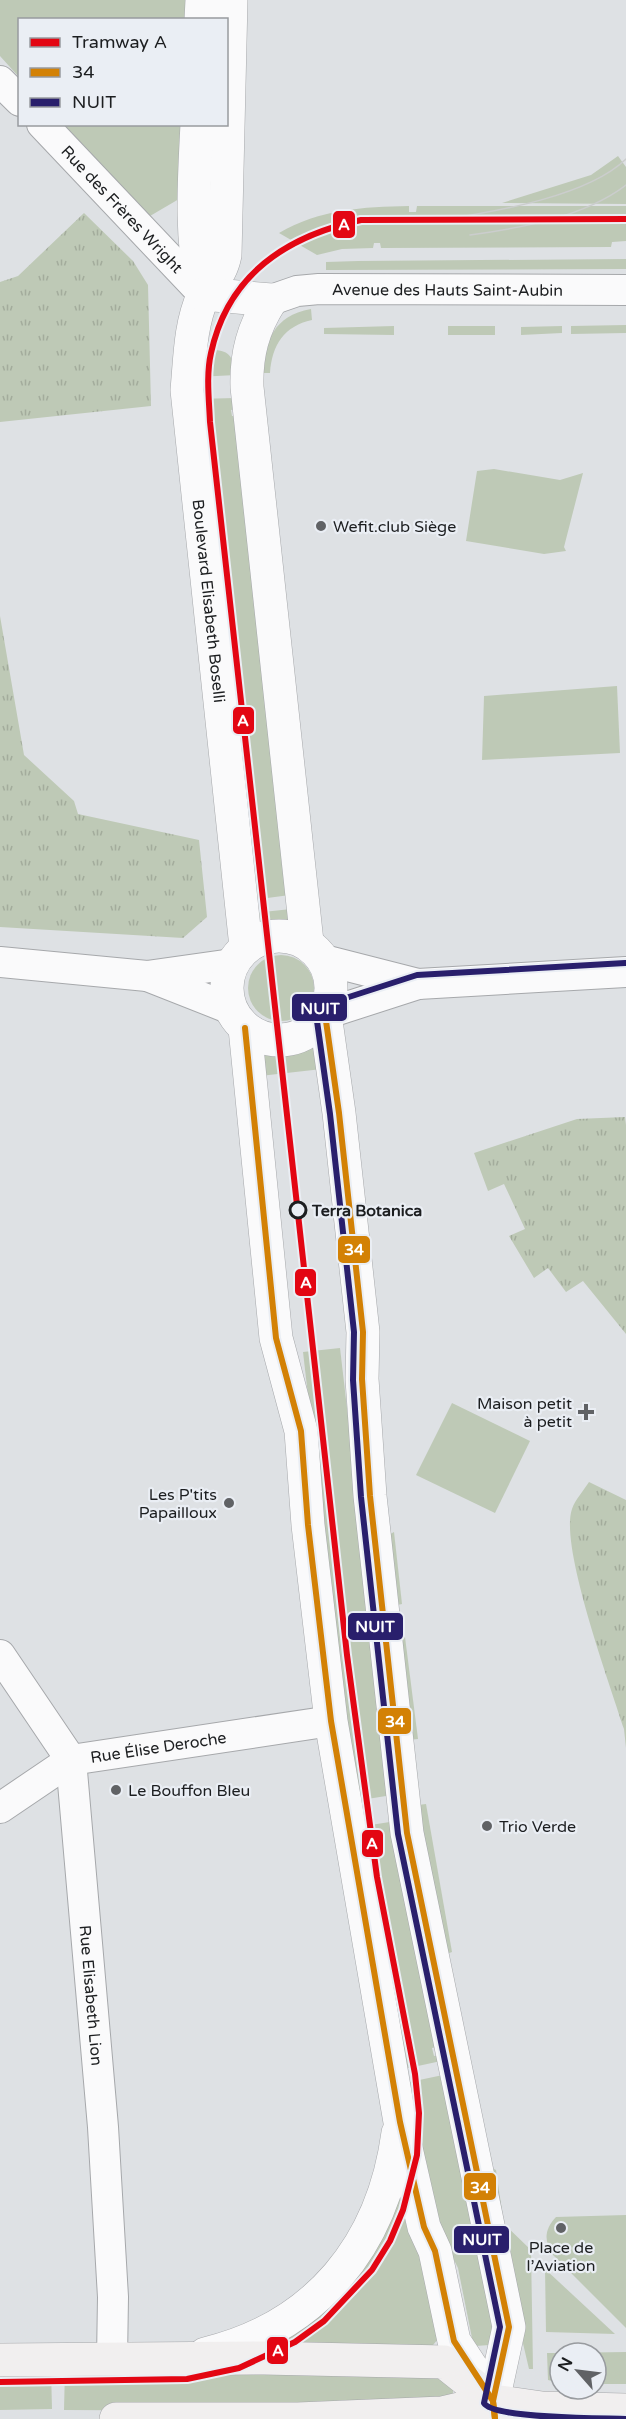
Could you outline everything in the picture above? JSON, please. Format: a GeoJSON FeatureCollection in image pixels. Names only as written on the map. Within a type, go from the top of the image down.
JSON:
{"type":"FeatureCollection","features":[{"type":"Feature","properties":{"kind":"main road"},"geometry":{"type":"LineString","coordinates":[[0,2360],[187,2358],[444,2362],[494,2410]]}},
{"type":"Feature","properties":{"kind":"main road"},"geometry":{"type":"LineString","coordinates":[[118,2419],[298,2419],[552,2408],[626,2410]]}},
{"type":"Feature","properties":{"kind":"street"},"geometry":{"type":"LineString","coordinates":[[201,18],[202,0]]}},
{"type":"Feature","properties":{"kind":"street","name":"Boulevard Elisabeth Boselli"},"geometry":{"type":"LineString","coordinates":[[231,0],[225,255],[221,272],[203,294],[192,331],[187,390],[239,956]]}},
{"type":"Feature","properties":{"kind":"street"},"geometry":{"type":"LineString","coordinates":[[0,81],[18,99]]}},
{"type":"Feature","properties":{"kind":"street","name":"Rue des Frères Wright"},"geometry":{"type":"LineString","coordinates":[[44,126],[203,294]]}},
{"type":"Feature","properties":{"kind":"street","name":"Boulevard Elisabeth Boselli"},"geometry":{"type":"LineString","coordinates":[[197,126],[193,218],[195,258],[203,294]]}},
{"type":"Feature","properties":{"kind":"street","name":"Avenue des Hauts Saint-Aubin"},"geometry":{"type":"LineString","coordinates":[[271,300],[297,291],[319,289],[626,290]]}},
{"type":"Feature","properties":{"kind":"street"},"geometry":{"type":"LineString","coordinates":[[203,294],[271,300],[261,316],[251,341],[246,366],[247,387],[315,951],[332,984],[325,1014],[338,1101],[363,1332],[362,1379],[370,1496],[407,1833],[509,2327],[494,2410]]}},
{"type":"Feature","properties":{"kind":"street"},"geometry":{"type":"LineString","coordinates":[[0,962],[147,976],[239,956],[268,937],[282,935],[315,951],[418,984]]}},
{"type":"Feature","properties":{"kind":"street"},"geometry":{"type":"LineString","coordinates":[[239,956],[227,986],[238,1018],[276,1338],[302,1431],[308,1525],[331,1720],[399,2122],[424,2227],[435,2251],[454,2341],[494,2410]]}},
{"type":"Feature","properties":{"kind":"street"},"geometry":{"type":"LineString","coordinates":[[147,976],[238,1018],[265,1039],[287,1039],[309,1031],[325,1014],[418,984],[626,972]]}},
{"type":"Feature","properties":{"kind":"street","name":"Rue Elisabeth Lion"},"geometry":{"type":"LineString","coordinates":[[0,1655],[71,1760],[103,2127],[113,2297],[112,2359]]}},
{"type":"Feature","properties":{"kind":"street","name":"Rue Élise Deroche"},"geometry":{"type":"LineString","coordinates":[[0,1808],[71,1760],[331,1720]]}},
{"type":"Feature","properties":{"kind":"street"},"geometry":{"type":"LineString","coordinates":[[187,2358],[235,2347],[259,2337],[282,2325],[324,2292],[361,2243],[378,2212],[395,2157],[399,2122]]}},
{"type":"Feature","properties":{"kind":"green space"},"geometry":{"type":"Polygon","coordinates":[[[0,0],[185,0],[185,18],[18,18],[18,76],[0,56],[0,0]]]}},
{"type":"Feature","properties":{"kind":"green space"},"geometry":{"type":"Polygon","coordinates":[[[65,126],[181,126],[179,199],[150,216],[65,126]]]}},
{"type":"Feature","properties":{"kind":"green space"},"geometry":{"type":"Polygon","coordinates":[[[618,156],[626,167],[626,204],[502,203],[591,175],[618,156]]]}},
{"type":"Feature","properties":{"kind":"green space"},"geometry":{"type":"Polygon","coordinates":[[[409,206],[409,212],[416,212],[417,206],[626,206],[626,241],[612,242],[611,247],[381,248],[380,243],[374,243],[373,248],[342,249],[317,255],[279,233],[326,214],[375,207],[409,206]]]}},
{"type":"Feature","properties":{"kind":"green space"},"geometry":{"type":"Polygon","coordinates":[[[84,213],[133,261],[148,285],[151,406],[0,422],[0,282],[18,276],[84,213]]]}},
{"type":"Feature","properties":{"kind":"green space"},"geometry":{"type":"Polygon","coordinates":[[[626,259],[626,269],[326,270],[326,262],[626,259]]]}},
{"type":"Feature","properties":{"kind":"green space"},"geometry":{"type":"Polygon","coordinates":[[[311,309],[312,320],[294,327],[281,338],[273,354],[270,373],[258,373],[269,341],[280,324],[298,312],[311,309]]]}},
{"type":"Feature","properties":{"kind":"green space"},"geometry":{"type":"Polygon","coordinates":[[[626,325],[626,333],[571,334],[571,326],[626,325]]]}},
{"type":"Feature","properties":{"kind":"green space"},"geometry":{"type":"Polygon","coordinates":[[[394,326],[394,335],[324,334],[324,328],[394,326]]]}},
{"type":"Feature","properties":{"kind":"green space"},"geometry":{"type":"Polygon","coordinates":[[[448,326],[495,326],[495,335],[448,335],[448,326]]]}},
{"type":"Feature","properties":{"kind":"green space"},"geometry":{"type":"Polygon","coordinates":[[[562,326],[562,333],[521,335],[521,327],[562,326]]]}},
{"type":"Feature","properties":{"kind":"green space"},"geometry":{"type":"Polygon","coordinates":[[[213,350],[219,350],[230,356],[236,375],[197,377],[202,356],[213,350]]]}},
{"type":"Feature","properties":{"kind":"green space"},"geometry":{"type":"Polygon","coordinates":[[[235,398],[236,409],[231,410],[232,416],[237,416],[290,895],[253,900],[197,399],[235,398]]]}},
{"type":"Feature","properties":{"kind":"green space"},"geometry":{"type":"Polygon","coordinates":[[[494,469],[560,480],[583,473],[564,547],[566,551],[544,554],[466,541],[477,471],[494,469]]]}},
{"type":"Feature","properties":{"kind":"green space"},"geometry":{"type":"Polygon","coordinates":[[[0,616],[24,755],[74,801],[78,814],[199,840],[207,917],[183,938],[0,927],[0,616]]]}},
{"type":"Feature","properties":{"kind":"green space"},"geometry":{"type":"Polygon","coordinates":[[[617,686],[620,753],[482,760],[484,696],[617,686]]]}},
{"type":"Feature","properties":{"kind":"green space"},"geometry":{"type":"Polygon","coordinates":[[[291,909],[292,920],[266,921],[255,924],[253,913],[291,909]]]}},
{"type":"Feature","properties":{"kind":"green space"},"geometry":{"type":"Polygon","coordinates":[[[274,955],[288,955],[300,960],[309,969],[314,988],[312,1001],[305,1012],[288,1021],[274,1021],[262,1016],[253,1007],[248,995],[248,981],[253,969],[262,960],[274,955]]]}},
{"type":"Feature","properties":{"kind":"green space"},"geometry":{"type":"Polygon","coordinates":[[[318,1046],[322,1069],[260,1076],[257,1052],[289,1056],[318,1046]]]}},
{"type":"Feature","properties":{"kind":"green space"},"geometry":{"type":"Polygon","coordinates":[[[625,1117],[626,1334],[583,1281],[566,1292],[548,1268],[534,1278],[509,1236],[525,1229],[504,1184],[488,1191],[474,1153],[577,1119],[625,1117]]]}},
{"type":"Feature","properties":{"kind":"green space"},"geometry":{"type":"Polygon","coordinates":[[[340,1348],[392,1795],[355,1801],[303,1352],[340,1348]]]}},
{"type":"Feature","properties":{"kind":"green space"},"geometry":{"type":"Polygon","coordinates":[[[452,1403],[530,1441],[495,1513],[416,1475],[452,1403]]]}},
{"type":"Feature","properties":{"kind":"green space"},"geometry":{"type":"Polygon","coordinates":[[[589,1482],[626,1500],[626,1748],[624,1729],[588,1617],[573,1553],[570,1527],[572,1509],[589,1482]]]}},
{"type":"Feature","properties":{"kind":"green space"},"geometry":{"type":"Polygon","coordinates":[[[394,1532],[402,1604],[393,1606],[385,1537],[394,1532]]]}},
{"type":"Feature","properties":{"kind":"green space"},"geometry":{"type":"Polygon","coordinates":[[[405,1637],[418,1739],[408,1740],[396,1638],[405,1637]]]}},
{"type":"Feature","properties":{"kind":"green space"},"geometry":{"type":"Polygon","coordinates":[[[426,1804],[452,1952],[444,1955],[418,1805],[426,1804]]]}},
{"type":"Feature","properties":{"kind":"green space"},"geometry":{"type":"Polygon","coordinates":[[[396,1821],[438,2047],[432,2048],[434,2056],[440,2055],[441,2061],[404,2069],[402,2060],[406,2059],[405,2052],[401,2053],[358,1827],[396,1821]]]}},
{"type":"Feature","properties":{"kind":"green space"},"geometry":{"type":"Polygon","coordinates":[[[443,2075],[495,2330],[490,2345],[475,2346],[472,2338],[458,2268],[434,2220],[405,2083],[443,2075]]]}},
{"type":"Feature","properties":{"kind":"green space"},"geometry":{"type":"Polygon","coordinates":[[[488,2166],[496,2170],[504,2224],[531,2250],[533,2369],[529,2369],[504,2262],[488,2166]]]}},
{"type":"Feature","properties":{"kind":"green space"},"geometry":{"type":"Polygon","coordinates":[[[399,2182],[419,2255],[438,2339],[433,2345],[265,2345],[399,2182]]]}},
{"type":"Feature","properties":{"kind":"green space"},"geometry":{"type":"Polygon","coordinates":[[[626,2215],[626,2328],[551,2253],[547,2238],[548,2230],[556,2217],[626,2215]]]}},
{"type":"Feature","properties":{"kind":"green space"},"geometry":{"type":"Polygon","coordinates":[[[545,2269],[615,2334],[546,2332],[545,2269]]]}},
{"type":"Feature","properties":{"kind":"green space"},"geometry":{"type":"Polygon","coordinates":[[[608,2352],[626,2352],[626,2384],[608,2384],[608,2352]]]}},
{"type":"Feature","properties":{"kind":"green space"},"geometry":{"type":"Polygon","coordinates":[[[65,2369],[437,2369],[453,2385],[453,2393],[448,2400],[343,2400],[278,2411],[64,2410],[65,2369]]]}},
{"type":"Feature","properties":{"kind":"green space"},"geometry":{"type":"Polygon","coordinates":[[[0,2370],[51,2370],[52,2409],[0,2410],[0,2370]]]}},
{"type":"Feature","properties":{"kind":"tram line"},"geometry":{"type":"LineString","coordinates":[[447,219],[516,206],[566,192],[589,183],[626,159]]}},
{"type":"Feature","properties":{"kind":"tram line"},"geometry":{"type":"LineString","coordinates":[[470,235],[531,225],[572,213],[609,196],[626,185]]}},
{"type":"Feature","properties":{"kind":"tram line","name":"A"},"geometry":{"type":"LineString","coordinates":[[0,2382],[187,2379],[239,2368],[295,2342],[324,2321],[372,2270],[390,2241],[403,2210],[417,2155],[419,2113],[415,2074],[377,1877],[347,1655],[210,422],[209,361],[219,325],[231,301],[246,280],[265,263],[286,248],[334,227],[361,220],[626,219]]}},
{"type":"Feature","properties":{"kind":"transit line","name":"NUIT"},"geometry":{"type":"LineString","coordinates":[[625,963],[417,975],[321,1006],[316,1014],[330,1114],[354,1332],[353,1380],[361,1497],[398,1834],[500,2327],[484,2403],[492,2408],[527,2415],[626,2419]]}},
{"type":"Feature","properties":{"kind":"transit line","name":"34"},"geometry":{"type":"LineString","coordinates":[[325,1014],[339,1113],[363,1332],[362,1379],[370,1496],[407,1833],[509,2327],[493,2401],[495,2419]]}},
{"type":"Feature","properties":{"kind":"transit line","name":"34"},"geometry":{"type":"LineString","coordinates":[[245,1028],[276,1338],[301,1431],[308,1525],[331,1721],[400,2122],[424,2227],[435,2251],[454,2341],[493,2401],[495,2419]]}},
{"type":"Feature","properties":{"kind":"place","name":"Wefit.club Siège"},"geometry":{"type":"Point","coordinates":[321,526]}},
{"type":"Feature","properties":{"kind":"place","name":"Terra Botanica"},"geometry":{"type":"Point","coordinates":[298,1210]}},
{"type":"Feature","properties":{"kind":"place","name":"Maison petit à petit"},"geometry":{"type":"Point","coordinates":[586,1412]}},
{"type":"Feature","properties":{"kind":"place","name":"Les P'tits Papailloux"},"geometry":{"type":"Point","coordinates":[229,1503]}},
{"type":"Feature","properties":{"kind":"place","name":"Le Bouffon Bleu"},"geometry":{"type":"Point","coordinates":[116,1790]}},
{"type":"Feature","properties":{"kind":"place","name":"Trio Verde"},"geometry":{"type":"Point","coordinates":[487,1826]}},
{"type":"Feature","properties":{"kind":"place","name":"Place de l’Aviation"},"geometry":{"type":"Point","coordinates":[561,2228]}}]}
